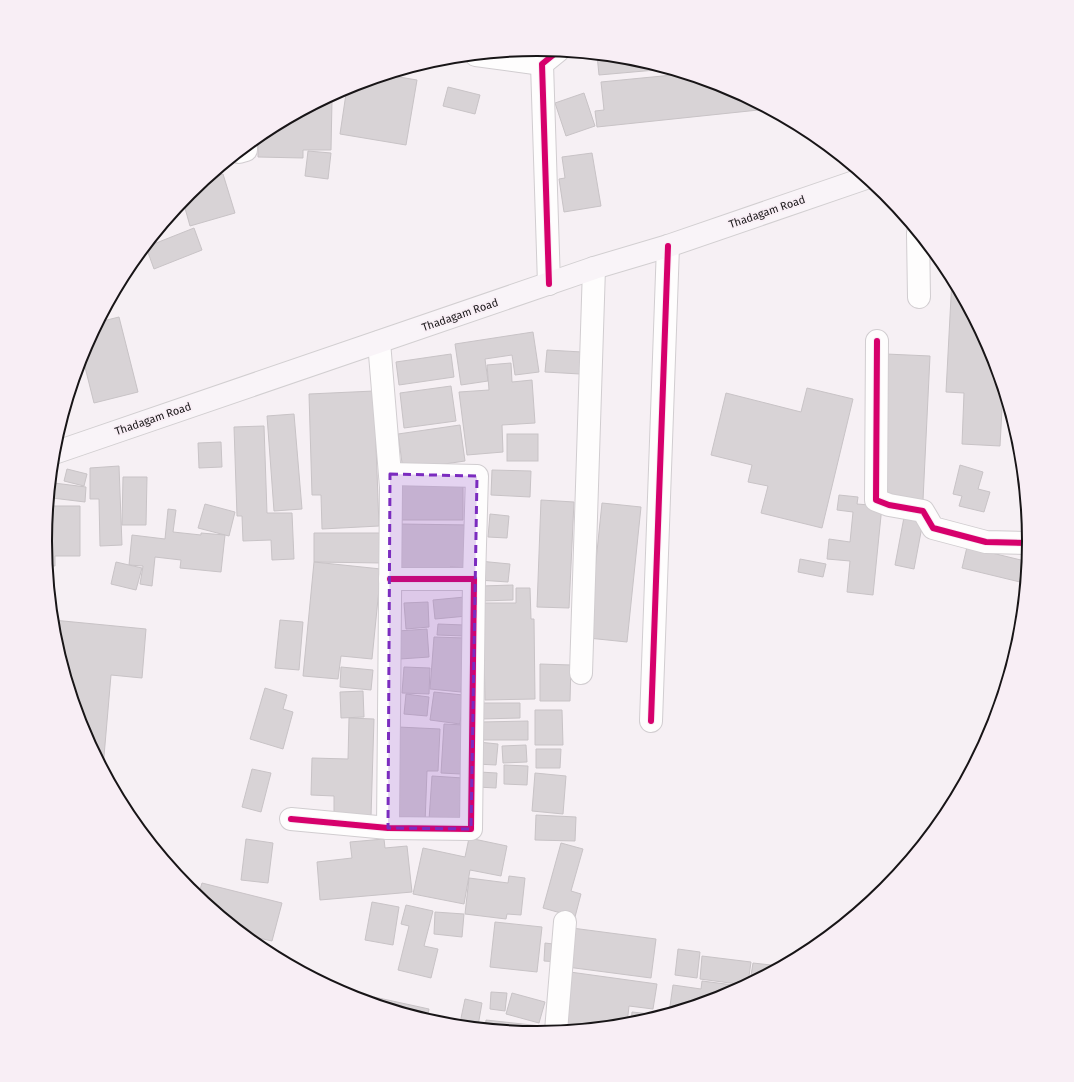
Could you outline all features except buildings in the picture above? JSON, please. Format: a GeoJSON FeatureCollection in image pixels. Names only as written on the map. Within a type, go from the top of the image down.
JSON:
{"type":"FeatureCollection","features":[{"type":"Feature","properties":{"kind":"main road","name":"Thadagam Road"},"geometry":{"type":"LineString","coordinates":[[61,449],[594,268],[668,246],[861,180]]}},
{"type":"Feature","properties":{"kind":"street"},"geometry":{"type":"LineString","coordinates":[[526,56],[550,57],[549,284]]}},
{"type":"Feature","properties":{"kind":"street"},"geometry":{"type":"LineString","coordinates":[[918,241],[919,297]]}},
{"type":"Feature","properties":{"kind":"street"},"geometry":{"type":"LineString","coordinates":[[651,721],[668,246]]}},
{"type":"Feature","properties":{"kind":"street"},"geometry":{"type":"LineString","coordinates":[[581,673],[594,268]]}},
{"type":"Feature","properties":{"kind":"street"},"geometry":{"type":"LineString","coordinates":[[877,341],[876,500],[889,505],[923,510],[934,528],[986,542],[1022,543]]}},
{"type":"Feature","properties":{"kind":"street"},"geometry":{"type":"LineString","coordinates":[[379,342],[390,474],[388,828]]}},
{"type":"Feature","properties":{"kind":"street"},"geometry":{"type":"LineString","coordinates":[[292,820],[388,828],[472,829],[474,579],[477,476],[390,474]]}},
{"type":"Feature","properties":{"kind":"street"},"geometry":{"type":"LineString","coordinates":[[390,579],[474,579]]}},
{"type":"Feature","properties":{"kind":"street"},"geometry":{"type":"LineString","coordinates":[[556,1025],[565,922]]}},
{"type":"Feature","properties":{"kind":"highlighted area"},"geometry":{"type":"Polygon","coordinates":[[[390,474],[477,476],[471,829],[388,828],[390,474]]]}},
{"type":"Feature","properties":{"kind":"cycle path"},"geometry":{"type":"LineString","coordinates":[[549,284],[542,64],[551,56]]}},
{"type":"Feature","properties":{"kind":"cycle path"},"geometry":{"type":"LineString","coordinates":[[651,721],[668,246]]}},
{"type":"Feature","properties":{"kind":"cycle path"},"geometry":{"type":"LineString","coordinates":[[877,341],[876,500],[889,505],[923,511],[933,528],[986,542],[1022,543]]}},
{"type":"Feature","properties":{"kind":"cycle path"},"geometry":{"type":"LineString","coordinates":[[291,819],[388,828],[471,829],[474,579],[390,579]]}}]}
